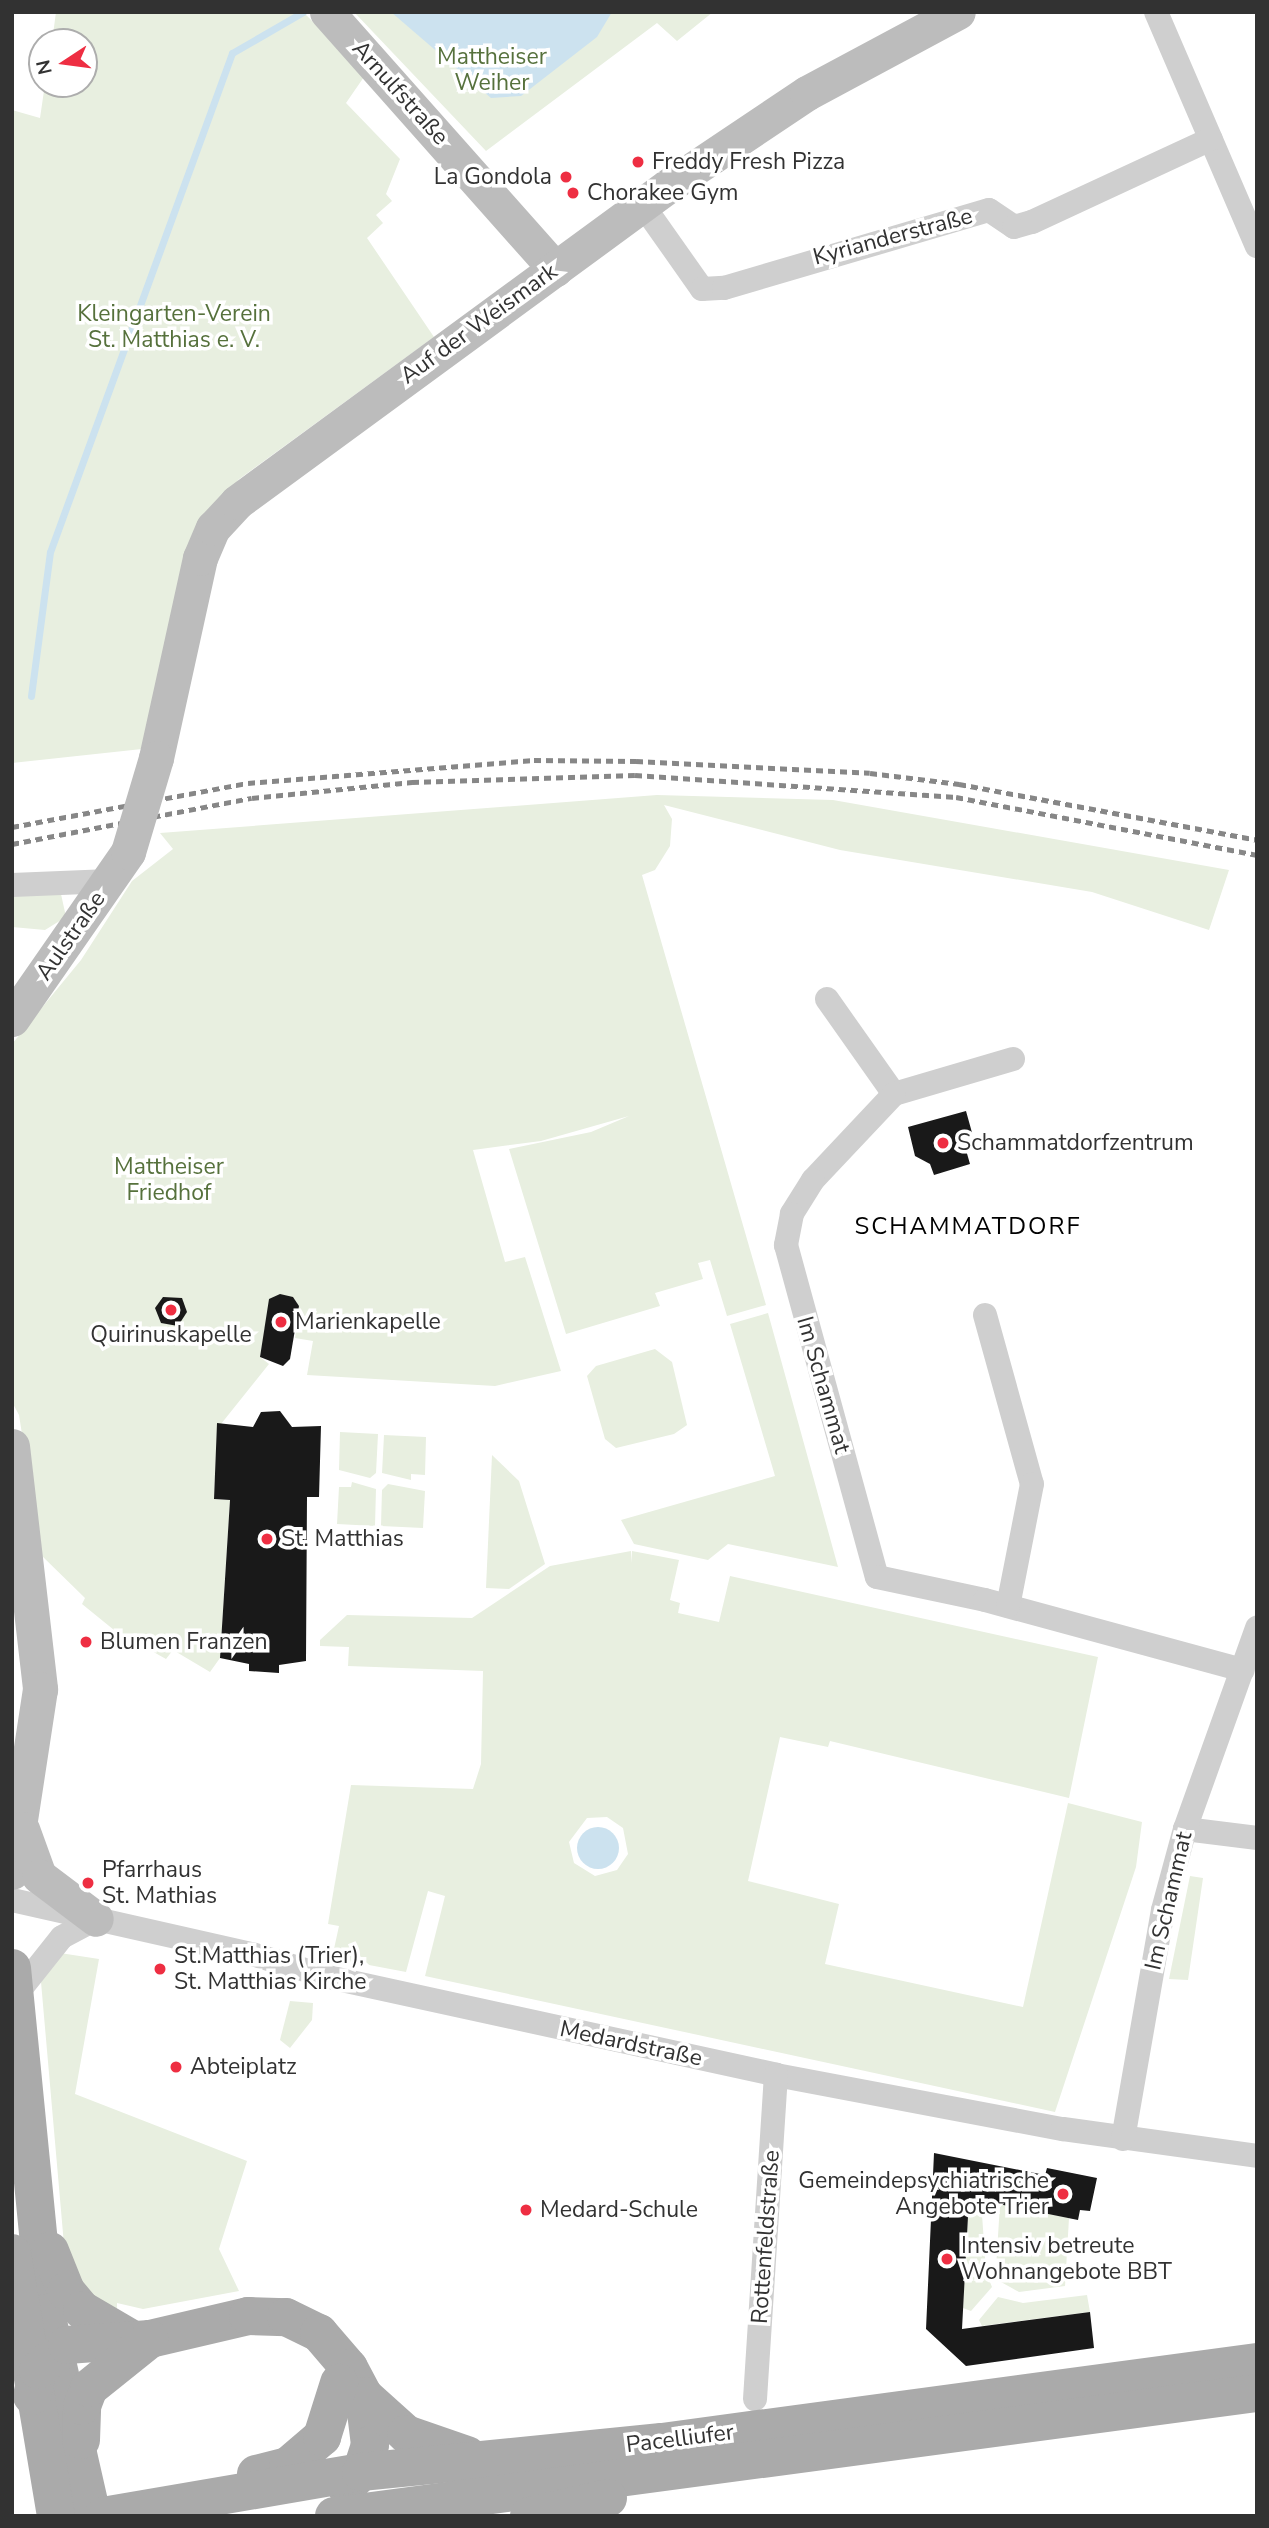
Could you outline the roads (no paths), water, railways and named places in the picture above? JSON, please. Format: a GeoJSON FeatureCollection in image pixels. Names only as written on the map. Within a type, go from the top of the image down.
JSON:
{"type":"FeatureCollection","features":[{"type":"Feature","properties":{"kind":"main road"},"geometry":{"type":"LineString","coordinates":[[14,1982],[54,2357],[62,2493]]}},
{"type":"Feature","properties":{"kind":"main road"},"geometry":{"type":"LineString","coordinates":[[37,2215],[74,2301],[97,2322],[134,2344]]}},
{"type":"Feature","properties":{"kind":"main road"},"geometry":{"type":"LineString","coordinates":[[12,2253],[32,2396],[62,2493],[92,2516]]}},
{"type":"Feature","properties":{"kind":"main road"},"geometry":{"type":"LineString","coordinates":[[32,2396],[38,2370],[78,2342],[134,2344],[264,2315],[300,2322],[327,2342],[351,2390],[370,2445],[361,2472],[319,2516]]}},
{"type":"Feature","properties":{"kind":"main road"},"geometry":{"type":"LineString","coordinates":[[21,2331],[54,2357]]}},
{"type":"Feature","properties":{"kind":"main road"},"geometry":{"type":"LineString","coordinates":[[62,2493],[83,2400],[96,2379],[134,2344]]}},
{"type":"Feature","properties":{"kind":"main road","name":"Pacelliufer"},"geometry":{"type":"LineString","coordinates":[[103,2516],[361,2472],[482,2461],[1257,2362]]}},
{"type":"Feature","properties":{"kind":"main road"},"geometry":{"type":"LineString","coordinates":[[351,2390],[407,2434],[482,2461]]}},
{"type":"Feature","properties":{"kind":"main road"},"geometry":{"type":"LineString","coordinates":[[215,2495],[250,2476],[288,2466],[310,2450],[351,2390]]}},
{"type":"Feature","properties":{"kind":"main road","name":"Pacelliufer"},"geometry":{"type":"LineString","coordinates":[[334,2516],[402,2504],[1257,2393]]}},
{"type":"Feature","properties":{"kind":"main road"},"geometry":{"type":"LineString","coordinates":[[529,2516],[631,2491],[666,2469]]}},
{"type":"Feature","properties":{"kind":"main road"},"geometry":{"type":"LineString","coordinates":[[361,2472],[402,2504]]}},
{"type":"Feature","properties":{"kind":"street","name":"Arnulfstraße"},"geometry":{"type":"LineString","coordinates":[[327,12],[555,269]]}},
{"type":"Feature","properties":{"kind":"street","name":"Auf der Weismark"},"geometry":{"type":"LineString","coordinates":[[128,852],[156,758],[200,558],[213,528],[237,502],[642,204],[807,93],[958,12]]}},
{"type":"Feature","properties":{"kind":"street"},"geometry":{"type":"LineString","coordinates":[[1156,12],[1211,139],[1247,195],[1257,246]]}},
{"type":"Feature","properties":{"kind":"street","name":"Kyrianderstraße"},"geometry":{"type":"LineString","coordinates":[[642,204],[702,289],[724,288],[989,211],[1014,227],[1032,222],[1211,139]]}},
{"type":"Feature","properties":{"kind":"street","name":"Aulstraße"},"geometry":{"type":"LineString","coordinates":[[12,1019],[128,852]]}},
{"type":"Feature","properties":{"kind":"street"},"geometry":{"type":"LineString","coordinates":[[12,885],[110,881]]}},
{"type":"Feature","properties":{"kind":"street"},"geometry":{"type":"LineString","coordinates":[[827,999],[894,1094],[1013,1059]]}},
{"type":"Feature","properties":{"kind":"street","name":"Im Schammat"},"geometry":{"type":"LineString","coordinates":[[894,1094],[813,1180],[792,1214],[786,1245],[877,1577],[1008,1606],[1243,1670]]}},
{"type":"Feature","properties":{"kind":"street"},"geometry":{"type":"LineString","coordinates":[[985,1315],[1032,1484],[1008,1606]]}},
{"type":"Feature","properties":{"kind":"street"},"geometry":{"type":"LineString","coordinates":[[12,1446],[19,1538],[40,1689],[12,1872]]}},
{"type":"Feature","properties":{"kind":"street"},"geometry":{"type":"LineString","coordinates":[[12,1669],[32,1628]]}},
{"type":"Feature","properties":{"kind":"street","name":"Im Schammat"},"geometry":{"type":"LineString","coordinates":[[1123,2139],[1163,1910],[1185,1829],[1257,1628]]}},
{"type":"Feature","properties":{"kind":"street"},"geometry":{"type":"LineString","coordinates":[[14,1982],[62,1937],[96,1919],[39,1876],[26,1852],[20,1817]]}},
{"type":"Feature","properties":{"kind":"street"},"geometry":{"type":"LineString","coordinates":[[1185,1829],[1257,1838]]}},
{"type":"Feature","properties":{"kind":"street","name":"Medardstraße"},"geometry":{"type":"LineString","coordinates":[[12,1900],[328,1978],[776,2075],[1123,2139],[1257,2156]]}},
{"type":"Feature","properties":{"kind":"street","name":"Rottenfeldstraße"},"geometry":{"type":"LineString","coordinates":[[755,2399],[776,2075]]}},
{"type":"Feature","properties":{"kind":"water"},"geometry":{"type":"Polygon","coordinates":[[[391,12],[612,12],[597,37],[521,96],[491,98],[391,12]]]}},
{"type":"Feature","properties":{"kind":"water"},"geometry":{"type":"Polygon","coordinates":[[[598,1827],[613,1833],[619,1848],[613,1863],[598,1869],[583,1863],[577,1848],[583,1833],[598,1827]]]}},
{"type":"Feature","properties":{"kind":"waterway"},"geometry":{"type":"LineString","coordinates":[[31,696],[50,552],[232,53],[303,12]]}},
{"type":"Feature","properties":{"kind":"railway"},"geometry":{"type":"LineString","coordinates":[[12,827],[248,783],[534,760],[636,761],[870,773],[959,784],[1257,840]]}},
{"type":"Feature","properties":{"kind":"railway"},"geometry":{"type":"LineString","coordinates":[[12,844],[252,798],[412,782],[635,775],[956,797],[1257,855]]}},
{"type":"Feature","properties":{"kind":"place","name":"Freddy Fresh Pizza"},"geometry":{"type":"Point","coordinates":[638,162]}},
{"type":"Feature","properties":{"kind":"place","name":"La Gondola"},"geometry":{"type":"Point","coordinates":[566,177]}},
{"type":"Feature","properties":{"kind":"place","name":"Chorakee Gym"},"geometry":{"type":"Point","coordinates":[573,193]}},
{"type":"Feature","properties":{"kind":"place","name":"Schammatdorfzentrum"},"geometry":{"type":"Point","coordinates":[943,1143]}},
{"type":"Feature","properties":{"kind":"place","name":"Quirinuskapelle"},"geometry":{"type":"Point","coordinates":[171,1310]}},
{"type":"Feature","properties":{"kind":"place","name":"Marienkapelle"},"geometry":{"type":"Point","coordinates":[281,1322]}},
{"type":"Feature","properties":{"kind":"place","name":"St. Matthias"},"geometry":{"type":"Point","coordinates":[267,1539]}},
{"type":"Feature","properties":{"kind":"place","name":"Blumen Franzen"},"geometry":{"type":"Point","coordinates":[86,1642]}},
{"type":"Feature","properties":{"kind":"place","name":"Pfarrhaus St. Mathias"},"geometry":{"type":"Point","coordinates":[88,1883]}},
{"type":"Feature","properties":{"kind":"place","name":"St.Matthias (Trier), St. Matthias Kirche"},"geometry":{"type":"Point","coordinates":[160,1969]}},
{"type":"Feature","properties":{"kind":"place","name":"Abteiplatz"},"geometry":{"type":"Point","coordinates":[176,2067]}},
{"type":"Feature","properties":{"kind":"place","name":"Gemeindepsychiatrische Angebote Trier"},"geometry":{"type":"Point","coordinates":[1063,2194]}},
{"type":"Feature","properties":{"kind":"place","name":"Medard-Schule"},"geometry":{"type":"Point","coordinates":[526,2210]}},
{"type":"Feature","properties":{"kind":"place","name":"Intensiv betreute Wohnangebote BBT"},"geometry":{"type":"Point","coordinates":[947,2259]}},
{"type":"Feature","properties":{"kind":"district","name":"SCHAMMATDORF"},"geometry":{"type":"Point","coordinates":[968,1227]}},
{"type":"Feature","properties":{"kind":"park label","name":"Mattheiser Weiher"},"geometry":{"type":"Point","coordinates":[492,70]}},
{"type":"Feature","properties":{"kind":"park label","name":"Kleingarten-Verein St. Matthias e. V."},"geometry":{"type":"Point","coordinates":[174,327]}},
{"type":"Feature","properties":{"kind":"park label","name":"Mattheiser Friedhof"},"geometry":{"type":"Point","coordinates":[169,1180]}}]}
